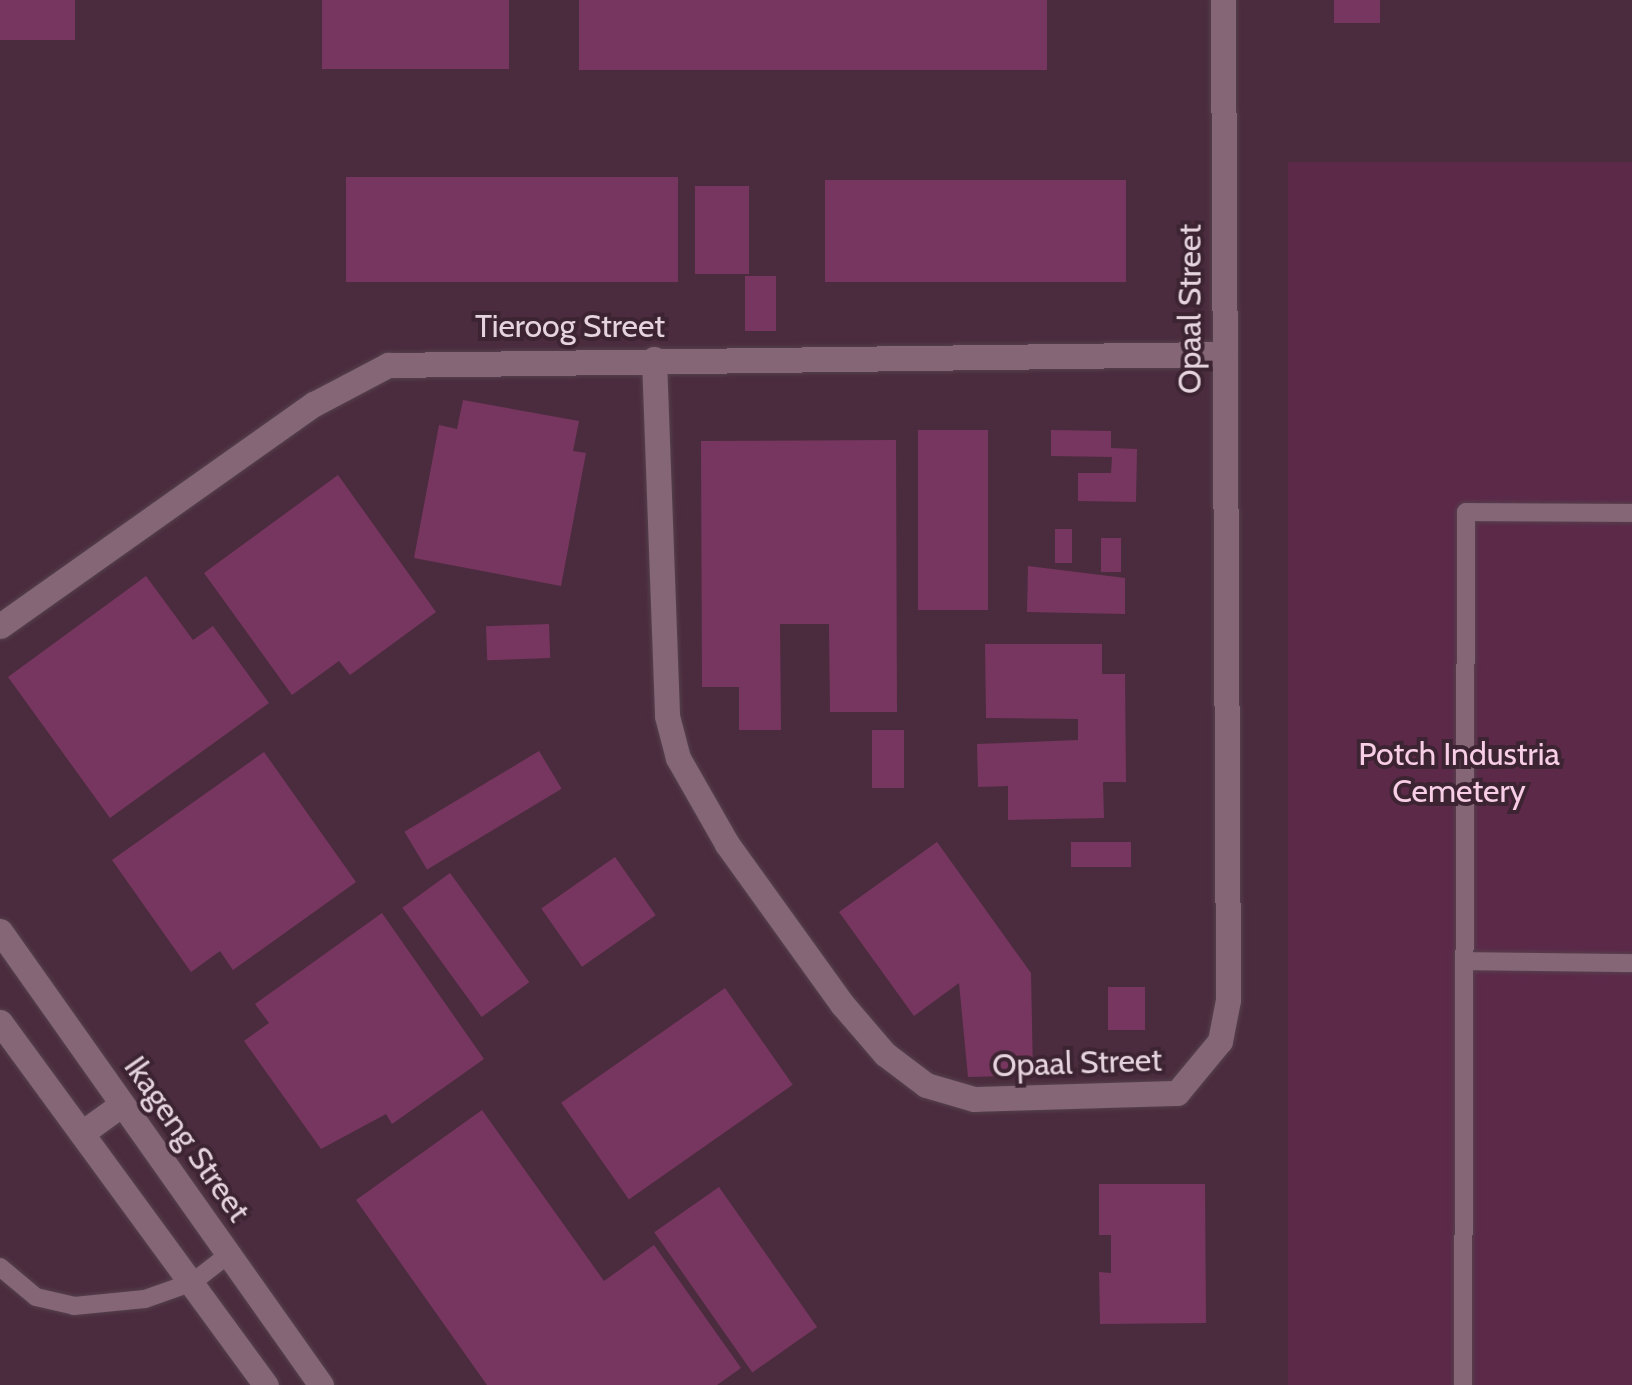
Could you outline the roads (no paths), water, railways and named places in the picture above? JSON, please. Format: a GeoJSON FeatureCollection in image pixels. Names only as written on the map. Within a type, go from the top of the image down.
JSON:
{"type":"FeatureCollection","features":[{"type":"Feature","properties":{"kind":"street","name":"Opaal Street"},"geometry":{"type":"LineString","coordinates":[[654,359],[662,662],[678,758],[701,804],[885,1054],[926,1084],[974,1099],[1101,1101],[1177,1094],[1220,1041],[1228,1000],[1223,0]]}},
{"type":"Feature","properties":{"kind":"street","name":"Tieroog Street"},"geometry":{"type":"LineString","coordinates":[[0,626],[352,379],[388,364],[439,360],[1222,354]]}},
{"type":"Feature","properties":{"kind":"street","name":"Ikageng Street"},"geometry":{"type":"LineString","coordinates":[[0,932],[321,1385]]}},
{"type":"Feature","properties":{"kind":"street"},"geometry":{"type":"LineString","coordinates":[[0,1022],[266,1385]]}},
{"type":"Feature","properties":{"kind":"street"},"geometry":{"type":"LineString","coordinates":[[82,1132],[122,1104]]}},
{"type":"Feature","properties":{"kind":"lane"},"geometry":{"type":"LineString","coordinates":[[1463,1385],[1466,512],[1632,513]]}},
{"type":"Feature","properties":{"kind":"lane"},"geometry":{"type":"LineString","coordinates":[[1464,961],[1632,963]]}},
{"type":"Feature","properties":{"kind":"lane"},"geometry":{"type":"LineString","coordinates":[[0,1267],[36,1297],[74,1306],[145,1299],[193,1282],[229,1254]]}},
{"type":"Feature","properties":{"kind":"park label","name":"Potch Industria Cemetery"},"geometry":{"type":"Point","coordinates":[1459,774]}}]}
